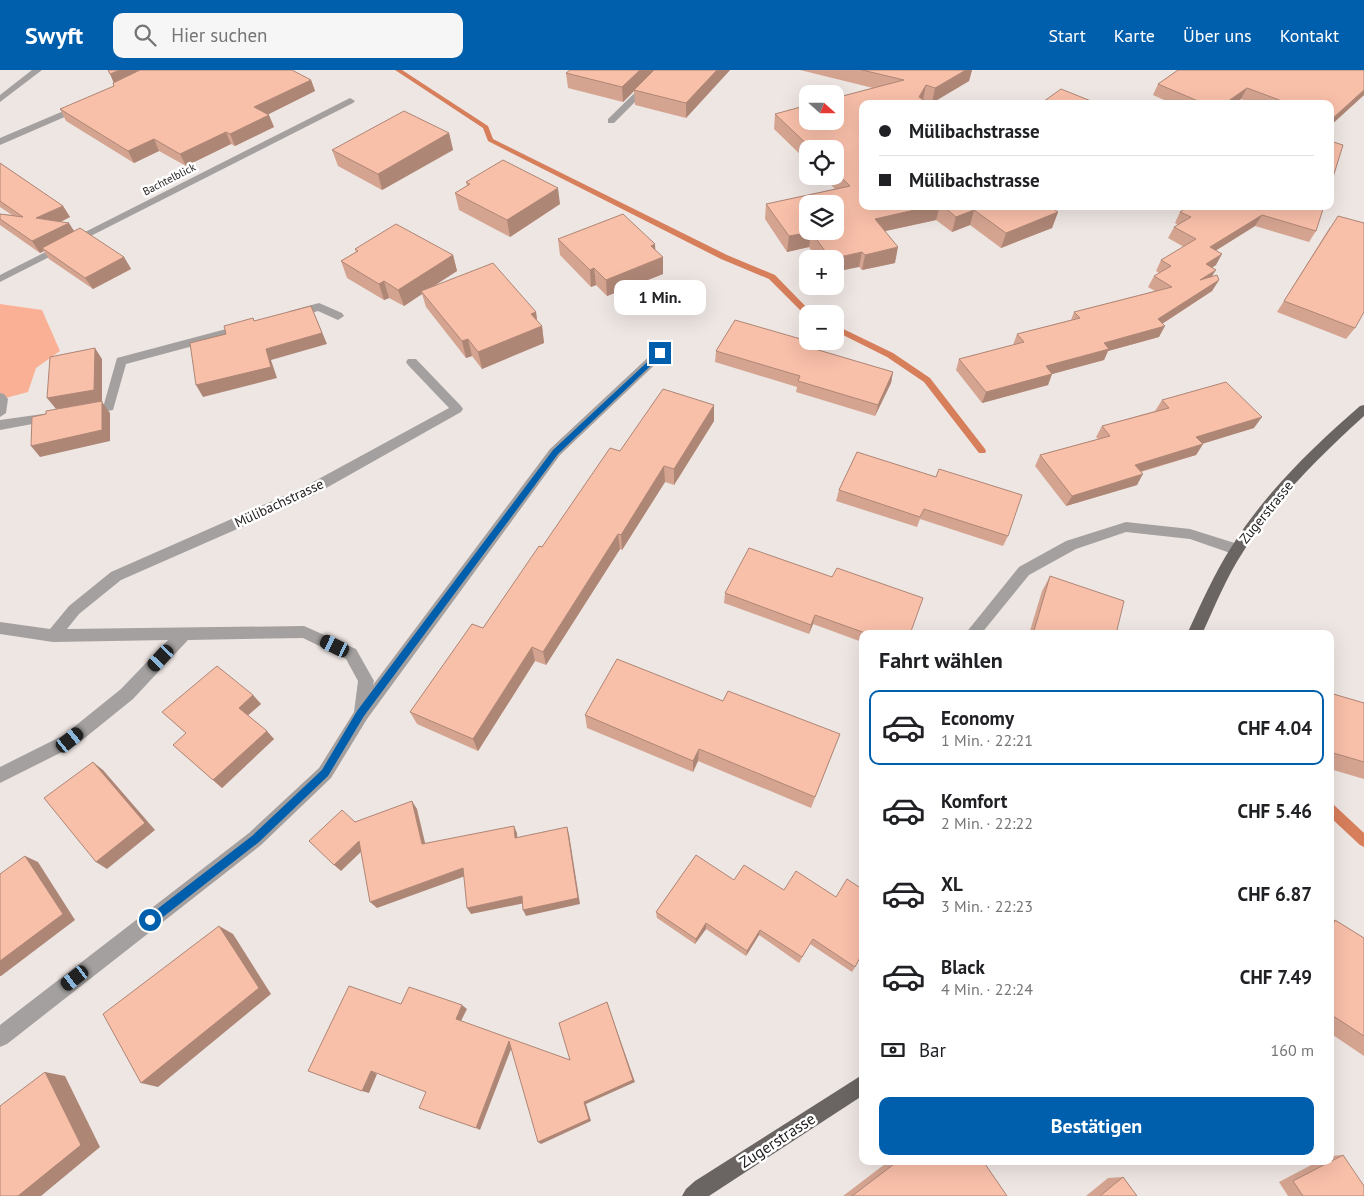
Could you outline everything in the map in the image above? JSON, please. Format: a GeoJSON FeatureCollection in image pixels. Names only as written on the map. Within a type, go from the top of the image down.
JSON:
{"type":"FeatureCollection","features":[{"type":"Feature","properties":{"kind":"main road","name":"Zugerstrasse"},"geometry":{"type":"LineString","coordinates":[[1196,630],[1236,549],[1255,522],[1313,455],[1364,409]]}},
{"type":"Feature","properties":{"kind":"main road","name":"Zugerstrasse"},"geometry":{"type":"LineString","coordinates":[[693,1196],[710,1183],[859,1087]]}},
{"type":"Feature","properties":{"kind":"street"},"geometry":{"type":"LineString","coordinates":[[0,100],[38,70]]}},
{"type":"Feature","properties":{"kind":"street"},"geometry":{"type":"LineString","coordinates":[[610,121],[663,70]]}},
{"type":"Feature","properties":{"kind":"street","name":"Bachtelblick"},"geometry":{"type":"LineString","coordinates":[[0,279],[350,101]]}},
{"type":"Feature","properties":{"kind":"street"},"geometry":{"type":"LineString","coordinates":[[0,142],[91,102]]}},
{"type":"Feature","properties":{"kind":"street"},"geometry":{"type":"LineString","coordinates":[[282,318],[320,307],[338,316]]}},
{"type":"Feature","properties":{"kind":"street"},"geometry":{"type":"LineString","coordinates":[[0,425],[109,407],[121,361],[253,325]]}},
{"type":"Feature","properties":{"kind":"street"},"geometry":{"type":"LineString","coordinates":[[0,1037],[255,839],[325,773],[360,714],[555,452],[660,353]]}},
{"type":"Feature","properties":{"kind":"street","name":"Mülibachstrasse"},"geometry":{"type":"LineString","coordinates":[[54,636],[74,610],[116,576],[307,492],[457,409],[412,362]]}},
{"type":"Feature","properties":{"kind":"street"},"geometry":{"type":"LineString","coordinates":[[0,397],[2,399],[0,413]]}},
{"type":"Feature","properties":{"kind":"street"},"geometry":{"type":"LineString","coordinates":[[975,630],[1024,571],[1071,545],[1126,527],[1190,534],[1236,549]]}},
{"type":"Feature","properties":{"kind":"street"},"geometry":{"type":"LineString","coordinates":[[0,628],[54,636],[304,632],[351,654],[366,681],[360,714]]}},
{"type":"Feature","properties":{"kind":"street"},"geometry":{"type":"LineString","coordinates":[[0,775],[70,740],[127,694],[184,634]]}},
{"type":"Feature","properties":{"kind":"shaded area"},"geometry":{"type":"Polygon","coordinates":[[[0,304],[42,310],[60,351],[36,368],[28,392],[2,399],[0,397],[0,304]]]}},
{"type":"Feature","properties":{"kind":"building"},"geometry":{"type":"Polygon","coordinates":[[[108,70],[120,70],[110,74],[108,70]]]}},
{"type":"Feature","properties":{"kind":"building"},"geometry":{"type":"Polygon","coordinates":[[[140,70],[292,70],[311,80],[254,107],[269,115],[230,134],[226,132],[180,154],[154,139],[128,151],[60,109],[114,86],[113,83],[140,70]]]}},
{"type":"Feature","properties":{"kind":"building"},"geometry":{"type":"Polygon","coordinates":[[[570,70],[640,70],[622,87],[566,73],[570,70]]]}},
{"type":"Feature","properties":{"kind":"building"},"geometry":{"type":"Polygon","coordinates":[[[654,70],[717,70],[686,103],[634,90],[654,70]]]}},
{"type":"Feature","properties":{"kind":"building"},"geometry":{"type":"Polygon","coordinates":[[[862,70],[966,70],[935,88],[926,85],[919,97],[924,100],[859,100],[859,210],[914,210],[875,219],[898,247],[865,255],[862,252],[844,256],[844,250],[824,250],[817,240],[844,240],[844,195],[808,195],[850,186],[844,180],[844,140],[802,140],[775,114],[799,107],[799,130],[844,130],[844,96],[904,80],[862,70]]]}},
{"type":"Feature","properties":{"kind":"building"},"geometry":{"type":"Polygon","coordinates":[[[1178,70],[1364,70],[1364,90],[1334,117],[1334,100],[1279,100],[1247,88],[1230,100],[1196,100],[1158,84],[1178,70]]]}},
{"type":"Feature","properties":{"kind":"building"},"geometry":{"type":"Polygon","coordinates":[[[1061,89],[1088,100],[1046,100],[1061,89]]]}},
{"type":"Feature","properties":{"kind":"building"},"geometry":{"type":"Polygon","coordinates":[[[404,111],[449,133],[378,174],[332,150],[404,111]]]}},
{"type":"Feature","properties":{"kind":"building"},"geometry":{"type":"Polygon","coordinates":[[[1334,142],[1343,145],[1334,174],[1334,142]]]}},
{"type":"Feature","properties":{"kind":"building"},"geometry":{"type":"Polygon","coordinates":[[[503,160],[558,188],[507,220],[455,193],[470,184],[466,182],[503,160]]]}},
{"type":"Feature","properties":{"kind":"building"},"geometry":{"type":"Polygon","coordinates":[[[0,163],[63,206],[36,218],[69,223],[32,241],[0,219],[0,214],[23,217],[0,201],[0,163]]]}},
{"type":"Feature","properties":{"kind":"building"},"geometry":{"type":"Polygon","coordinates":[[[799,197],[799,234],[789,236],[766,204],[799,197]]]}},
{"type":"Feature","properties":{"kind":"building"},"geometry":{"type":"Polygon","coordinates":[[[948,210],[974,210],[956,217],[948,210]]]}},
{"type":"Feature","properties":{"kind":"building"},"geometry":{"type":"Polygon","coordinates":[[[974,210],[1055,210],[1058,212],[1006,233],[974,210]]]}},
{"type":"Feature","properties":{"kind":"building"},"geometry":{"type":"Polygon","coordinates":[[[1183,210],[1323,210],[1316,231],[1262,215],[1210,247],[1222,254],[1206,264],[1216,270],[1200,280],[1217,275],[1219,280],[1158,319],[1165,326],[1104,343],[1109,349],[1046,366],[1052,374],[986,392],[959,359],[1024,342],[1017,334],[1080,318],[1074,312],[1172,287],[1154,276],[1171,266],[1161,260],[1196,239],[1174,227],[1191,217],[1180,212],[1183,210]]]}},
{"type":"Feature","properties":{"kind":"building"},"geometry":{"type":"Polygon","coordinates":[[[623,214],[655,244],[651,246],[663,257],[606,280],[594,268],[590,270],[558,239],[623,214]]]}},
{"type":"Feature","properties":{"kind":"building"},"geometry":{"type":"Polygon","coordinates":[[[1338,216],[1364,223],[1364,312],[1355,328],[1284,301],[1338,216]]]}},
{"type":"Feature","properties":{"kind":"building"},"geometry":{"type":"Polygon","coordinates":[[[396,224],[453,255],[398,290],[384,281],[379,284],[341,261],[358,251],[355,249],[396,224]]]}},
{"type":"Feature","properties":{"kind":"building"},"geometry":{"type":"Polygon","coordinates":[[[80,228],[124,257],[85,278],[42,248],[80,228]]]}},
{"type":"Feature","properties":{"kind":"building"},"geometry":{"type":"Polygon","coordinates":[[[493,263],[536,312],[531,314],[542,326],[478,352],[468,339],[462,341],[421,291],[493,263]]]}},
{"type":"Feature","properties":{"kind":"building"},"geometry":{"type":"Polygon","coordinates":[[[311,306],[322,333],[266,349],[271,367],[196,385],[190,343],[226,334],[224,326],[253,318],[254,321],[311,306]]]}},
{"type":"Feature","properties":{"kind":"building"},"geometry":{"type":"Polygon","coordinates":[[[735,320],[799,339],[799,350],[818,350],[893,372],[878,405],[798,381],[800,376],[716,351],[735,320]]]}},
{"type":"Feature","properties":{"kind":"building"},"geometry":{"type":"Polygon","coordinates":[[[95,348],[94,390],[47,398],[50,357],[95,348]]]}},
{"type":"Feature","properties":{"kind":"building"},"geometry":{"type":"Polygon","coordinates":[[[1226,382],[1262,417],[1196,437],[1203,444],[1135,465],[1143,474],[1072,496],[1040,455],[1110,436],[1102,426],[1169,408],[1162,400],[1226,382]]]}},
{"type":"Feature","properties":{"kind":"building"},"geometry":{"type":"Polygon","coordinates":[[[663,389],[714,405],[674,469],[664,466],[621,535],[618,534],[543,652],[532,647],[473,739],[410,712],[472,624],[483,628],[539,546],[542,547],[610,448],[620,451],[663,389]]]}},
{"type":"Feature","properties":{"kind":"building"},"geometry":{"type":"Polygon","coordinates":[[[102,401],[102,430],[31,446],[32,417],[46,414],[46,411],[102,401]]]}},
{"type":"Feature","properties":{"kind":"building"},"geometry":{"type":"Polygon","coordinates":[[[857,452],[936,477],[939,469],[1022,495],[1008,536],[924,509],[920,517],[839,490],[857,452]]]}},
{"type":"Feature","properties":{"kind":"building"},"geometry":{"type":"Polygon","coordinates":[[[749,548],[832,577],[837,568],[923,598],[911,630],[859,631],[815,615],[811,625],[725,593],[749,548]]]}},
{"type":"Feature","properties":{"kind":"building"},"geometry":{"type":"Polygon","coordinates":[[[1050,576],[1124,601],[1117,630],[1034,630],[1050,576]]]}},
{"type":"Feature","properties":{"kind":"building"},"geometry":{"type":"Polygon","coordinates":[[[617,659],[723,701],[728,691],[840,734],[815,797],[699,749],[693,761],[585,715],[617,659]]]}},
{"type":"Feature","properties":{"kind":"building"},"geometry":{"type":"Polygon","coordinates":[[[217,666],[253,695],[239,708],[267,731],[213,780],[173,745],[186,733],[162,712],[217,666]]]}},
{"type":"Feature","properties":{"kind":"building"},"geometry":{"type":"Polygon","coordinates":[[[1334,694],[1364,703],[1364,762],[1334,753],[1334,694]]]}},
{"type":"Feature","properties":{"kind":"building"},"geometry":{"type":"Polygon","coordinates":[[[93,762],[145,823],[96,862],[44,798],[93,762]]]}},
{"type":"Feature","properties":{"kind":"building"},"geometry":{"type":"Polygon","coordinates":[[[412,801],[422,844],[514,826],[515,838],[567,827],[578,898],[523,910],[522,896],[467,908],[463,868],[370,902],[359,841],[334,865],[309,841],[342,810],[355,822],[412,801]]]}},
{"type":"Feature","properties":{"kind":"building"},"geometry":{"type":"Polygon","coordinates":[[[696,855],[734,880],[744,865],[784,890],[796,871],[836,897],[847,879],[859,887],[859,960],[855,967],[813,939],[802,957],[760,930],[747,951],[706,923],[696,939],[656,912],[696,855]]]}},
{"type":"Feature","properties":{"kind":"building"},"geometry":{"type":"Polygon","coordinates":[[[25,856],[63,914],[0,961],[0,874],[25,856]]]}},
{"type":"Feature","properties":{"kind":"building"},"geometry":{"type":"Polygon","coordinates":[[[1335,920],[1364,938],[1364,1036],[1334,1017],[1335,920]]]}},
{"type":"Feature","properties":{"kind":"building"},"geometry":{"type":"Polygon","coordinates":[[[219,926],[259,988],[141,1083],[103,1014],[219,926]]]}},
{"type":"Feature","properties":{"kind":"building"},"geometry":{"type":"Polygon","coordinates":[[[349,986],[401,1004],[409,987],[462,1005],[456,1019],[570,1060],[559,1023],[607,1002],[633,1080],[584,1102],[589,1119],[538,1142],[509,1041],[476,1128],[419,1108],[426,1092],[371,1071],[362,1091],[308,1071],[349,986]]]}},
{"type":"Feature","properties":{"kind":"building"},"geometry":{"type":"Polygon","coordinates":[[[45,1072],[81,1145],[18,1196],[0,1196],[0,1106],[45,1072]]]}},
{"type":"Feature","properties":{"kind":"building"},"geometry":{"type":"Polygon","coordinates":[[[1343,1155],[1364,1186],[1364,1196],[1303,1196],[1293,1181],[1324,1165],[1334,1165],[1334,1160],[1343,1155]]]}},
{"type":"Feature","properties":{"kind":"building"},"geometry":{"type":"Polygon","coordinates":[[[893,1165],[986,1165],[1007,1196],[852,1196],[893,1165]]]}},
{"type":"Feature","properties":{"kind":"building"},"geometry":{"type":"Polygon","coordinates":[[[1123,1177],[1137,1196],[1100,1196],[1123,1177]]]}},
{"type":"Feature","properties":{"kind":"waterway"},"geometry":{"type":"LineString","coordinates":[[398,70],[486,127],[490,140],[724,257],[772,277],[800,305]]}},
{"type":"Feature","properties":{"kind":"waterway"},"geometry":{"type":"LineString","coordinates":[[844,332],[890,355],[927,380],[982,451]]}},
{"type":"Feature","properties":{"kind":"waterway"},"geometry":{"type":"LineString","coordinates":[[1334,813],[1364,841]]}},
{"type":"Feature","properties":{"kind":"route"},"geometry":{"type":"LineString","coordinates":[[150,920],[255,839],[325,773],[360,714],[555,452],[660,353]]}}]}
